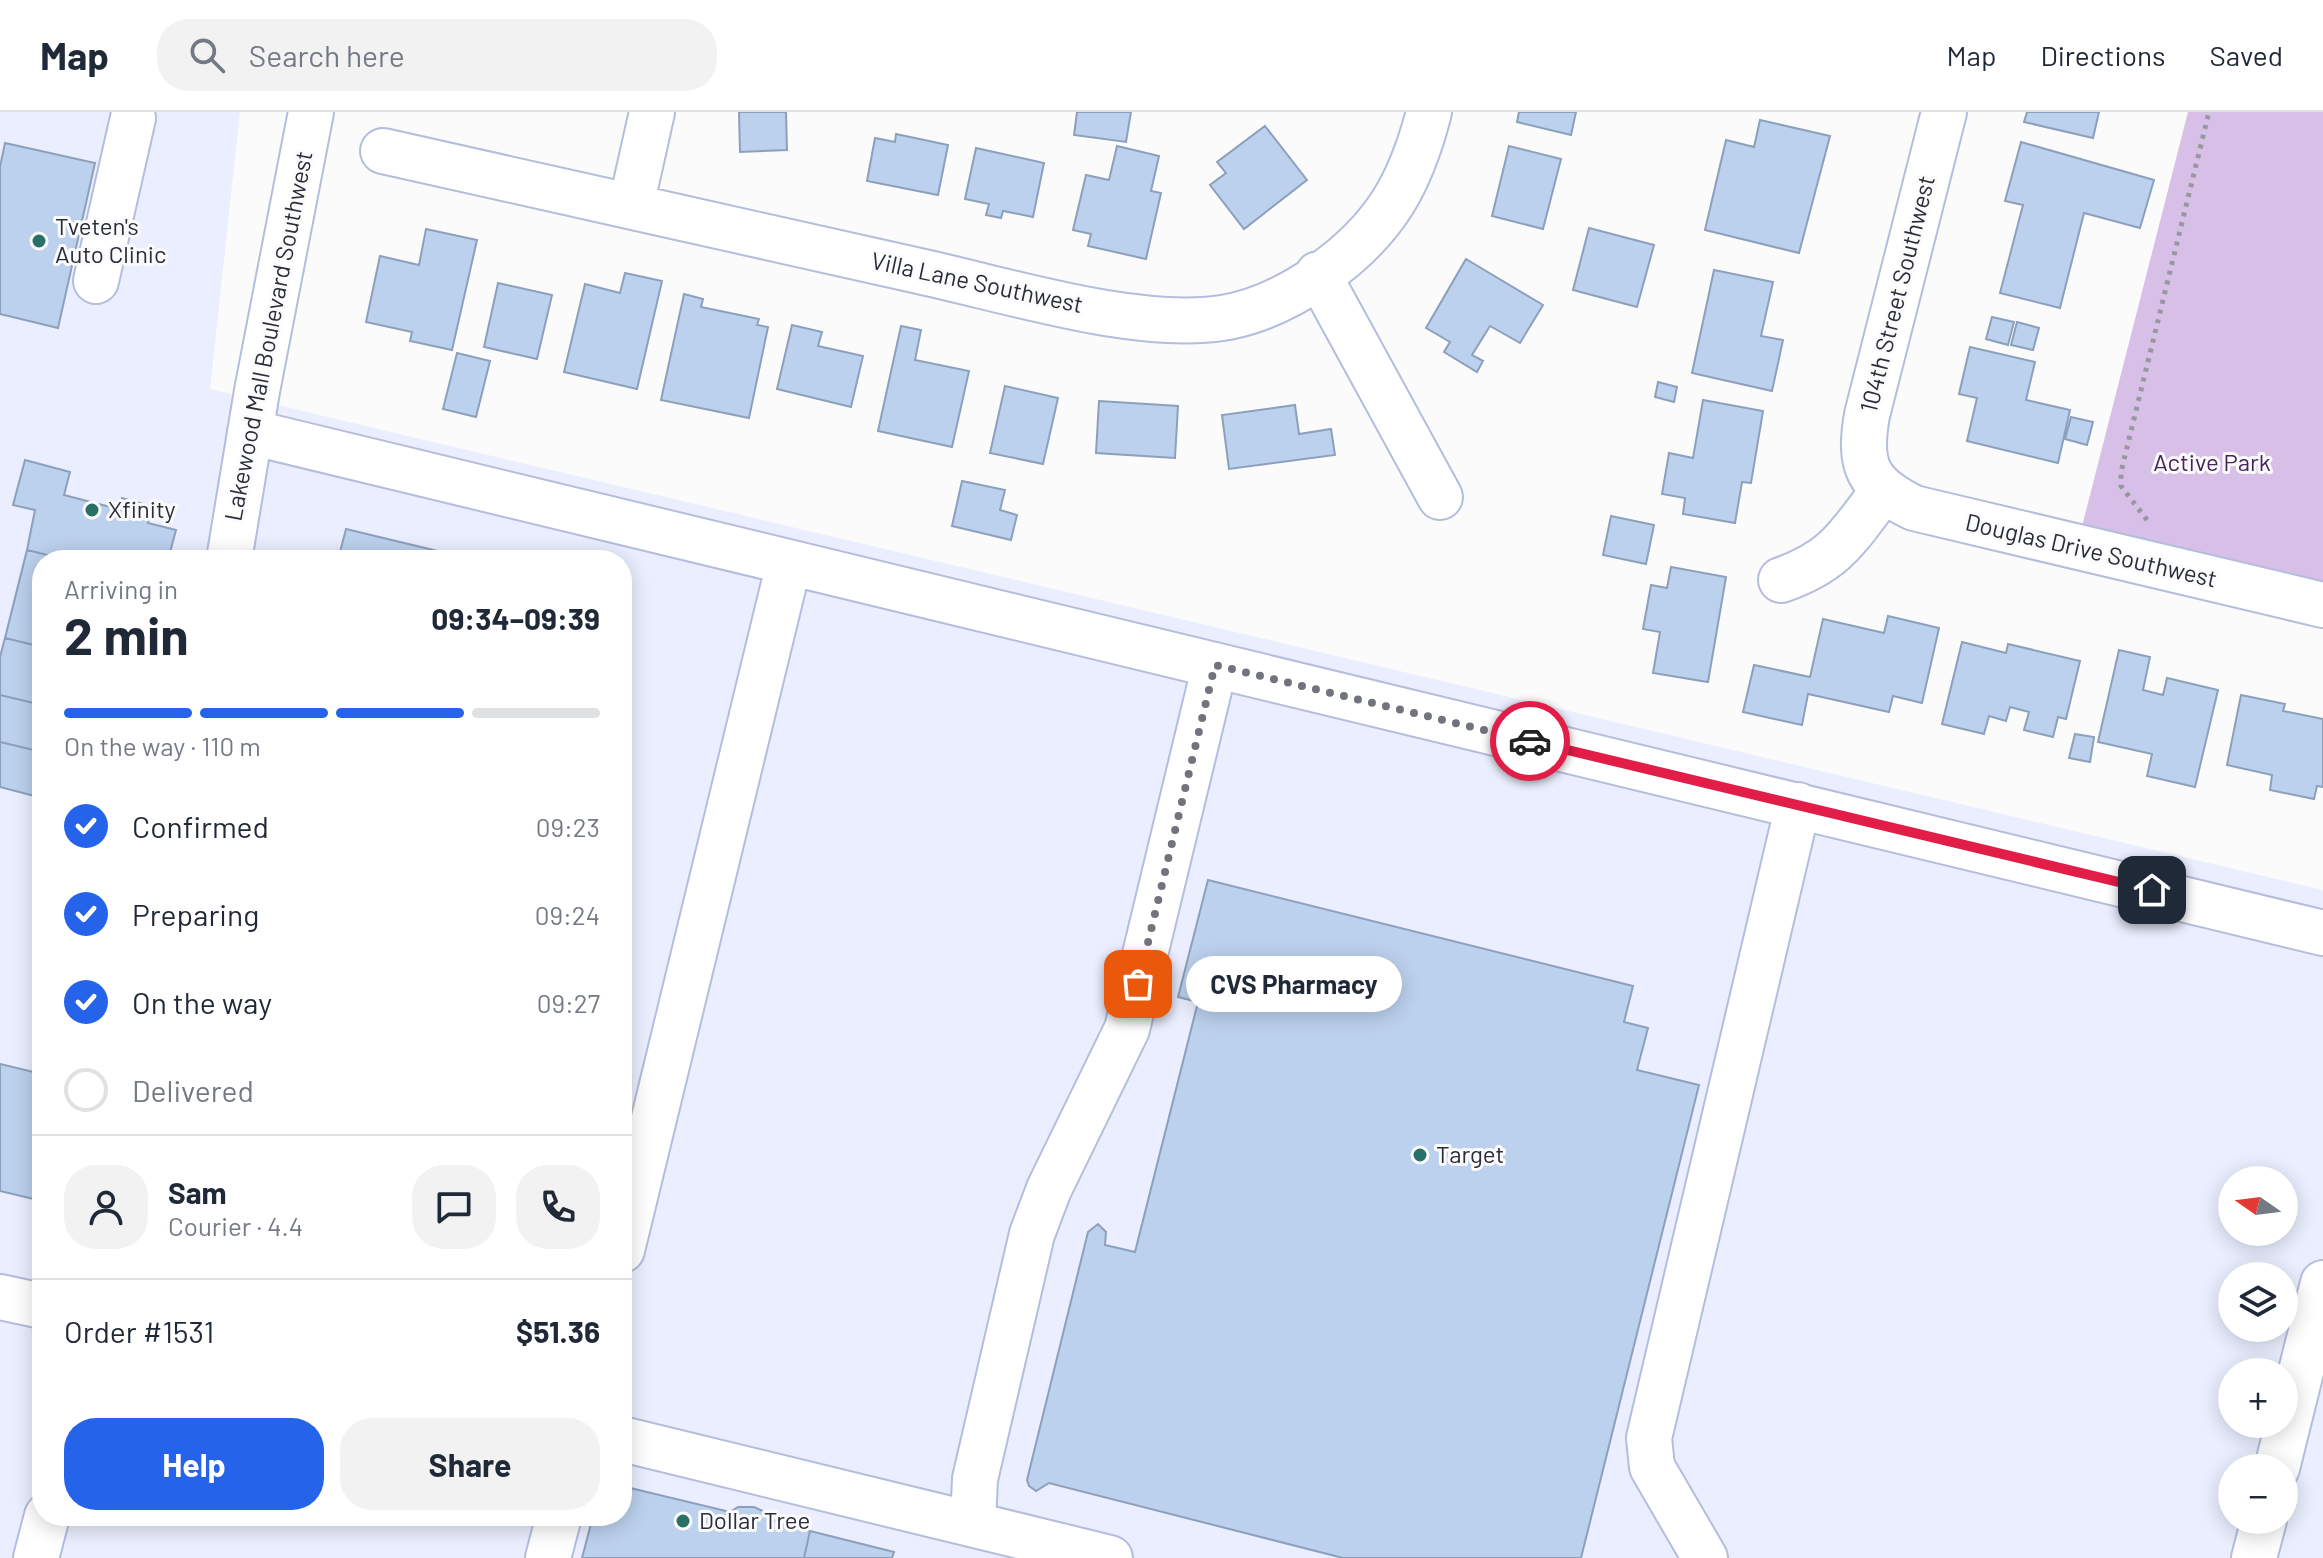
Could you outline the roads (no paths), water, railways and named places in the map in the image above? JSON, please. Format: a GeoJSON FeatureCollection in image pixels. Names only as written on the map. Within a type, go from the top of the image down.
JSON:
{"type":"FeatureCollection","features":[{"type":"Feature","properties":{"kind":"street","name":"Lakewood Mall Boulevard Southwest"},"geometry":{"type":"LineString","coordinates":[[231,550],[311,112]]}},
{"type":"Feature","properties":{"kind":"street"},"geometry":{"type":"LineString","coordinates":[[631,206],[652,112]]}},
{"type":"Feature","properties":{"kind":"street","name":"Villa Lane Southwest"},"geometry":{"type":"LineString","coordinates":[[383,151],[1038,297],[1148,318],[1224,317],[1272,302],[1318,274],[1359,241],[1393,203],[1416,154],[1429,112]]}},
{"type":"Feature","properties":{"kind":"street","name":"104th Street Southwest"},"geometry":{"type":"LineString","coordinates":[[1876,483],[1862,450],[1867,415],[1944,112]]}},
{"type":"Feature","properties":{"kind":"street"},"geometry":{"type":"LineString","coordinates":[[96,281],[133,118]]}},
{"type":"Feature","properties":{"kind":"street"},"geometry":{"type":"LineString","coordinates":[[1318,274],[1440,497]]}},
{"type":"Feature","properties":{"kind":"street"},"geometry":{"type":"LineString","coordinates":[[254,412],[789,563],[2323,933]]}},
{"type":"Feature","properties":{"kind":"street"},"geometry":{"type":"LineString","coordinates":[[1781,580],[1813,569],[1834,555],[1876,483]]}},
{"type":"Feature","properties":{"kind":"street","name":"Douglas Drive Southwest"},"geometry":{"type":"LineString","coordinates":[[1876,483],[1914,508],[1954,519],[2323,605]]}},
{"type":"Feature","properties":{"kind":"street"},"geometry":{"type":"LineString","coordinates":[[632,1209],[789,563]]}},
{"type":"Feature","properties":{"kind":"street"},"geometry":{"type":"LineString","coordinates":[[973,1522],[977,1465],[1032,1234],[1049,1189],[1127,1029],[1215,665]]}},
{"type":"Feature","properties":{"kind":"street"},"geometry":{"type":"LineString","coordinates":[[1705,1558],[1652,1467],[1649,1438],[1798,805]]}},
{"type":"Feature","properties":{"kind":"street"},"geometry":{"type":"LineString","coordinates":[[2280,1454],[2323,1283]]}},
{"type":"Feature","properties":{"kind":"street"},"geometry":{"type":"LineString","coordinates":[[0,1297],[32,1304]]}},
{"type":"Feature","properties":{"kind":"street"},"geometry":{"type":"LineString","coordinates":[[632,1441],[973,1522],[1110,1558]]}},
{"type":"Feature","properties":{"kind":"street"},"geometry":{"type":"LineString","coordinates":[[36,1558],[44,1526]]}},
{"type":"Feature","properties":{"kind":"street"},"geometry":{"type":"LineString","coordinates":[[548,1558],[556,1526]]}},
{"type":"Feature","properties":{"kind":"street"},"geometry":{"type":"LineString","coordinates":[[2254,1558],[2260,1534]]}},
{"type":"Feature","properties":{"kind":"place","name":"Tveten's Auto Clinic"},"geometry":{"type":"Point","coordinates":[39,241]}},
{"type":"Feature","properties":{"kind":"place","name":"Xfinity"},"geometry":{"type":"Point","coordinates":[92,510]}},
{"type":"Feature","properties":{"kind":"place","name":"CVS Pharmacy"},"geometry":{"type":"Point","coordinates":[1138,984]}},
{"type":"Feature","properties":{"kind":"place","name":"Target"},"geometry":{"type":"Point","coordinates":[1420,1155]}},
{"type":"Feature","properties":{"kind":"place","name":"Dollar Tree"},"geometry":{"type":"Point","coordinates":[683,1521]}},
{"type":"Feature","properties":{"kind":"park label","name":"Active Park"},"geometry":{"type":"Point","coordinates":[2212,463]}}]}
